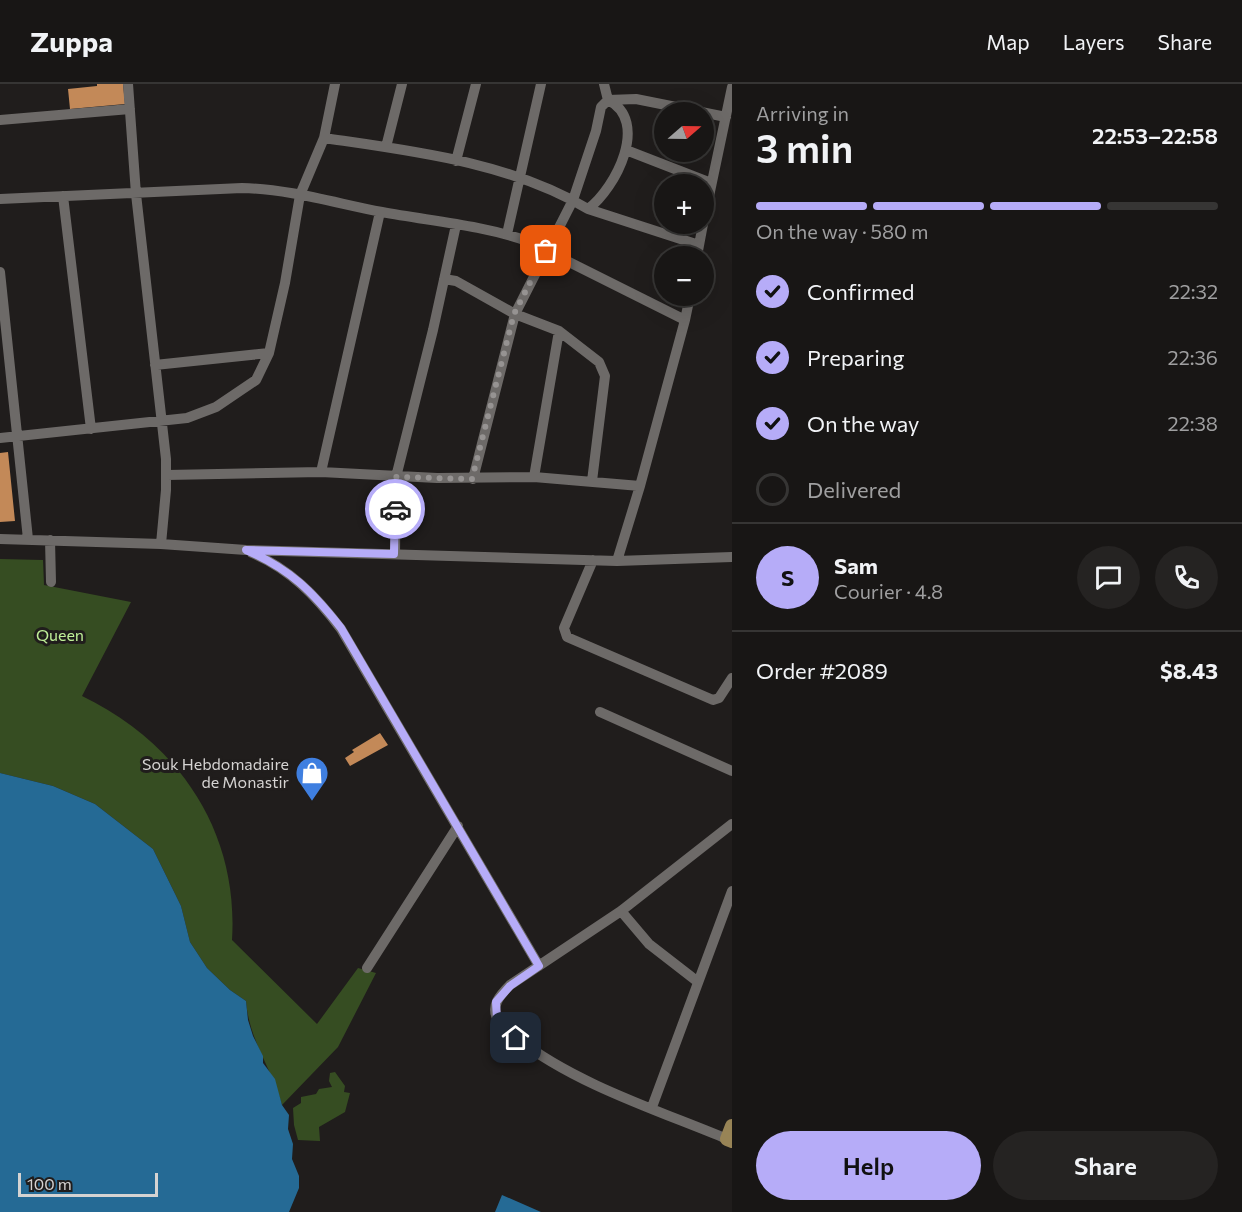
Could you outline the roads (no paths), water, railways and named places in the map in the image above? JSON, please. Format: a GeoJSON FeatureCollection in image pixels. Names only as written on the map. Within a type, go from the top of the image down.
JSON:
{"type":"FeatureCollection","features":[{"type":"Feature","properties":{"kind":"street"},"geometry":{"type":"LineString","coordinates":[[128,84],[136,194],[167,475],[161,544]]}},
{"type":"Feature","properties":{"kind":"street"},"geometry":{"type":"LineString","coordinates":[[0,438],[187,418],[216,407],[256,380],[269,353],[285,283],[300,195],[324,138],[335,84]]}},
{"type":"Feature","properties":{"kind":"street"},"geometry":{"type":"LineString","coordinates":[[386,147],[402,84]]}},
{"type":"Feature","properties":{"kind":"street"},"geometry":{"type":"LineString","coordinates":[[456,161],[476,84]]}},
{"type":"Feature","properties":{"kind":"street"},"geometry":{"type":"LineString","coordinates":[[507,234],[541,84]]}},
{"type":"Feature","properties":{"kind":"street"},"geometry":{"type":"LineString","coordinates":[[588,209],[607,189],[621,166],[626,150],[625,118],[621,109],[608,100],[604,84]]}},
{"type":"Feature","properties":{"kind":"street"},"geometry":{"type":"LineString","coordinates":[[713,174],[732,87]]}},
{"type":"Feature","properties":{"kind":"street"},"geometry":{"type":"LineString","coordinates":[[472,479],[514,314],[573,200],[596,131],[601,107],[608,100],[636,99],[726,117]]}},
{"type":"Feature","properties":{"kind":"street"},"geometry":{"type":"LineString","coordinates":[[0,120],[130,109]]}},
{"type":"Feature","properties":{"kind":"street"},"geometry":{"type":"LineString","coordinates":[[324,138],[386,147],[519,176],[588,209],[699,245],[701,234]]}},
{"type":"Feature","properties":{"kind":"street"},"geometry":{"type":"LineString","coordinates":[[626,150],[688,174]]}},
{"type":"Feature","properties":{"kind":"street"},"geometry":{"type":"LineString","coordinates":[[0,199],[242,188],[276,189],[380,212],[507,234],[685,320]]}},
{"type":"Feature","properties":{"kind":"street"},"geometry":{"type":"LineString","coordinates":[[63,196],[91,429]]}},
{"type":"Feature","properties":{"kind":"street"},"geometry":{"type":"LineString","coordinates":[[321,472],[380,212]]}},
{"type":"Feature","properties":{"kind":"street"},"geometry":{"type":"LineString","coordinates":[[394,554],[396,477],[456,225]]}},
{"type":"Feature","properties":{"kind":"street"},"geometry":{"type":"LineString","coordinates":[[0,272],[28,539]]}},
{"type":"Feature","properties":{"kind":"street"},"geometry":{"type":"LineString","coordinates":[[444,279],[456,281],[514,314],[559,331],[599,362],[604,371],[592,481]]}},
{"type":"Feature","properties":{"kind":"street"},"geometry":{"type":"LineString","coordinates":[[617,561],[640,486],[688,306]]}},
{"type":"Feature","properties":{"kind":"street"},"geometry":{"type":"LineString","coordinates":[[534,477],[559,331]]}},
{"type":"Feature","properties":{"kind":"street"},"geometry":{"type":"LineString","coordinates":[[155,365],[269,353]]}},
{"type":"Feature","properties":{"kind":"street"},"geometry":{"type":"LineString","coordinates":[[167,475],[321,472],[472,479],[534,477],[640,486]]}},
{"type":"Feature","properties":{"kind":"street"},"geometry":{"type":"LineString","coordinates":[[0,539],[161,544],[246,550],[617,561],[732,557]]}},
{"type":"Feature","properties":{"kind":"street"},"geometry":{"type":"LineString","coordinates":[[50,540],[51,582]]}},
{"type":"Feature","properties":{"kind":"street"},"geometry":{"type":"LineString","coordinates":[[246,550],[275,563],[301,583],[341,628],[539,966]]}},
{"type":"Feature","properties":{"kind":"street"},"geometry":{"type":"LineString","coordinates":[[593,560],[564,628],[567,638],[713,700],[719,698],[732,678]]}},
{"type":"Feature","properties":{"kind":"street"},"geometry":{"type":"LineString","coordinates":[[600,712],[732,771]]}},
{"type":"Feature","properties":{"kind":"street"},"geometry":{"type":"LineString","coordinates":[[730,1136],[583,1079],[546,1059],[504,1028],[497,1019],[496,1002],[510,986],[621,911],[732,824]]}},
{"type":"Feature","properties":{"kind":"street"},"geometry":{"type":"LineString","coordinates":[[367,968],[458,826]]}},
{"type":"Feature","properties":{"kind":"street"},"geometry":{"type":"LineString","coordinates":[[652,1107],[732,891]]}},
{"type":"Feature","properties":{"kind":"street"},"geometry":{"type":"LineString","coordinates":[[621,911],[649,944],[698,982]]}},
{"type":"Feature","properties":{"kind":"water"},"geometry":{"type":"Polygon","coordinates":[[[0,773],[53,786],[95,804],[153,849],[181,906],[190,942],[207,968],[230,990],[246,1001],[248,1020],[263,1056],[263,1063],[275,1079],[282,1105],[289,1115],[288,1129],[293,1144],[292,1159],[299,1176],[299,1188],[289,1212],[0,1212],[0,773]]]}},
{"type":"Feature","properties":{"kind":"water"},"geometry":{"type":"Polygon","coordinates":[[[502,1195],[541,1212],[495,1212],[502,1195]]]}},
{"type":"Feature","properties":{"kind":"place","name":"Souk Hebdomadaire de Monastir"},"geometry":{"type":"Point","coordinates":[312,802]}},
{"type":"Feature","properties":{"kind":"park label","name":"Queen"},"geometry":{"type":"Point","coordinates":[60,635]}}]}
